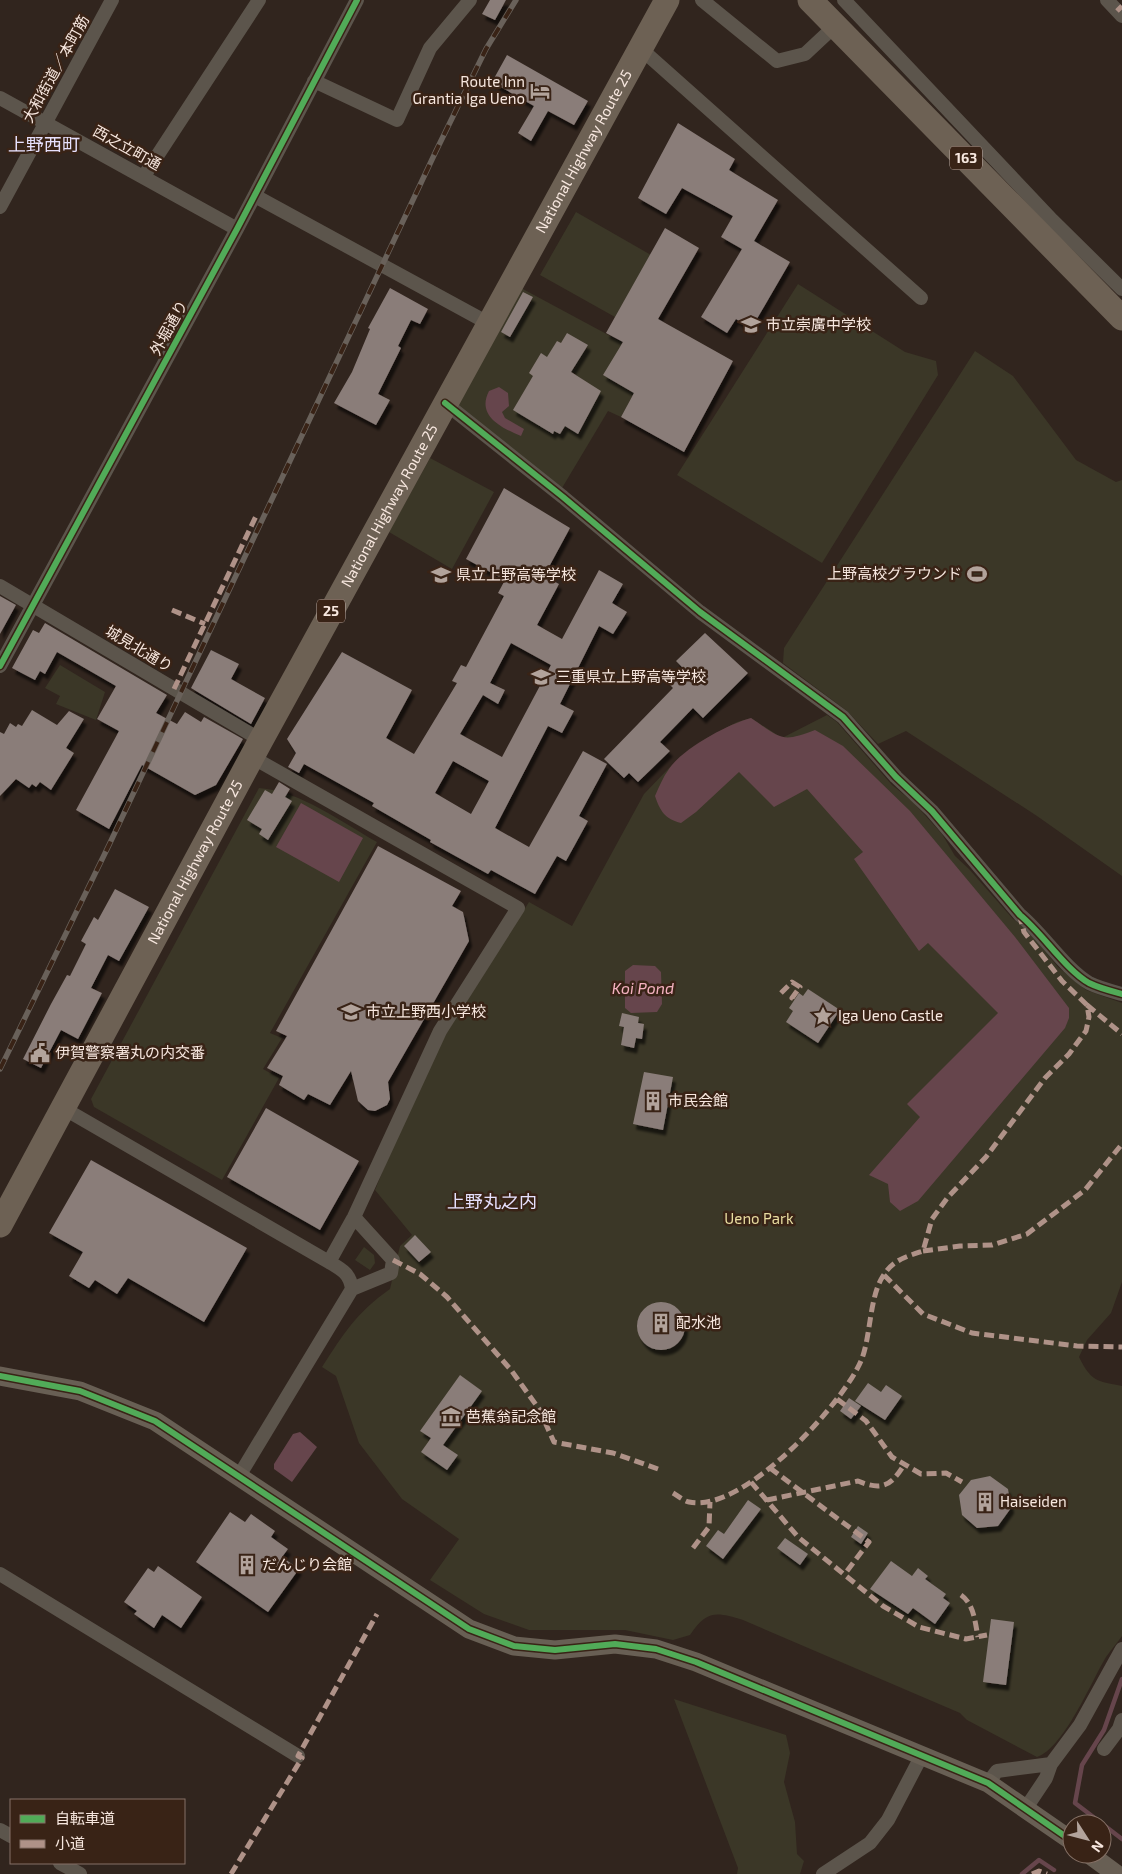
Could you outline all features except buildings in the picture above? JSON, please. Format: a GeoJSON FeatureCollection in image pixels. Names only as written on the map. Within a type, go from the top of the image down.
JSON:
{"type":"FeatureCollection","features":[{"type":"Feature","properties":{"kind":"highway","name":"National Highway Route 25"},"geometry":{"type":"LineString","coordinates":[[0,1225],[256,748],[488,323],[668,0]]}},
{"type":"Feature","properties":{"kind":"highway","name":"163"},"geometry":{"type":"LineString","coordinates":[[810,0],[1122,318]]}},
{"type":"Feature","properties":{"kind":"street","name":"大和街道／本町筋"},"geometry":{"type":"LineString","coordinates":[[0,207],[112,0]]}},
{"type":"Feature","properties":{"kind":"street"},"geometry":{"type":"LineString","coordinates":[[144,176],[259,0]]}},
{"type":"Feature","properties":{"kind":"street","name":"外堀通り"},"geometry":{"type":"LineString","coordinates":[[0,666],[238,229],[357,0]]}},
{"type":"Feature","properties":{"kind":"street"},"geometry":{"type":"LineString","coordinates":[[314,81],[397,120],[430,48],[470,0]]}},
{"type":"Feature","properties":{"kind":"street"},"geometry":{"type":"LineString","coordinates":[[702,0],[777,61],[805,54],[836,25]]}},
{"type":"Feature","properties":{"kind":"street"},"geometry":{"type":"LineString","coordinates":[[844,0],[1052,220],[1122,289]]}},
{"type":"Feature","properties":{"kind":"street"},"geometry":{"type":"LineString","coordinates":[[1107,0],[1122,16]]}},
{"type":"Feature","properties":{"kind":"street"},"geometry":{"type":"LineString","coordinates":[[640,48],[921,298]]}},
{"type":"Feature","properties":{"kind":"street","name":"西之立町通"},"geometry":{"type":"LineString","coordinates":[[0,98],[238,229]]}},
{"type":"Feature","properties":{"kind":"street"},"geometry":{"type":"LineString","coordinates":[[255,196],[488,323]]}},
{"type":"Feature","properties":{"kind":"street"},"geometry":{"type":"LineString","coordinates":[[445,403],[564,497],[700,612],[842,717],[896,777],[932,811],[1020,915],[1035,928],[1074,973],[1090,984],[1122,994]]}},
{"type":"Feature","properties":{"kind":"street","name":"城見北通り"},"geometry":{"type":"LineString","coordinates":[[0,586],[33,605],[256,748],[518,908],[429,1052],[354,1216]]}},
{"type":"Feature","properties":{"kind":"street"},"geometry":{"type":"LineString","coordinates":[[63,1108],[345,1272],[351,1280],[352,1289]]}},
{"type":"Feature","properties":{"kind":"street"},"geometry":{"type":"LineString","coordinates":[[239,1476],[352,1289],[391,1273],[393,1260],[354,1216],[329,1262]]}},
{"type":"Feature","properties":{"kind":"street"},"geometry":{"type":"LineString","coordinates":[[0,1376],[80,1391],[155,1421],[469,1628],[514,1646],[555,1650],[615,1644],[656,1649],[705,1665],[988,1783],[1062,1834]]}},
{"type":"Feature","properties":{"kind":"street"},"geometry":{"type":"LineString","coordinates":[[0,1574],[298,1756]]}},
{"type":"Feature","properties":{"kind":"street"},"geometry":{"type":"LineString","coordinates":[[1026,1808],[1046,1778],[1051,1764],[1080,1725],[1122,1649]]}},
{"type":"Feature","properties":{"kind":"street"},"geometry":{"type":"LineString","coordinates":[[1104,1749],[1119,1730],[1122,1720]]}},
{"type":"Feature","properties":{"kind":"street"},"geometry":{"type":"LineString","coordinates":[[824,1874],[870,1843],[888,1820],[922,1755]]}},
{"type":"Feature","properties":{"kind":"street"},"geometry":{"type":"LineString","coordinates":[[988,1783],[997,1771],[1051,1764]]}},
{"type":"Feature","properties":{"kind":"street"},"geometry":{"type":"LineString","coordinates":[[62,1864],[80,1874]]}},
{"type":"Feature","properties":{"kind":"street"},"geometry":{"type":"LineString","coordinates":[[1102,1864],[1116,1874]]}},
{"type":"Feature","properties":{"kind":"green space"},"geometry":{"type":"Polygon","coordinates":[[[576,212],[651,255],[615,317],[540,275],[576,212]]]}},
{"type":"Feature","properties":{"kind":"green space"},"geometry":{"type":"Polygon","coordinates":[[[798,284],[905,352],[936,361],[938,375],[822,563],[677,475],[798,284]]]}},
{"type":"Feature","properties":{"kind":"green space"},"geometry":{"type":"Polygon","coordinates":[[[521,288],[653,359],[621,417],[608,411],[562,488],[458,406],[521,288]]]}},
{"type":"Feature","properties":{"kind":"green space","name":"上野高校グラウンド"},"geometry":{"type":"Polygon","coordinates":[[[975,351],[1013,376],[1076,460],[1116,482],[1122,480],[1122,876],[1037,816],[906,731],[878,744],[847,711],[783,663],[784,648],[975,351]]]}},
{"type":"Feature","properties":{"kind":"green space"},"geometry":{"type":"Polygon","coordinates":[[[430,458],[494,492],[452,569],[389,532],[430,458]]]}},
{"type":"Feature","properties":{"kind":"green space"},"geometry":{"type":"Polygon","coordinates":[[[60,665],[105,692],[96,720],[56,704],[60,696],[45,688],[60,665]]]}},
{"type":"Feature","properties":{"kind":"green space","name":"Ueno Park"},"geometry":{"type":"Polygon","coordinates":[[[827,715],[837,722],[892,785],[913,802],[942,834],[955,856],[1013,919],[1028,930],[1058,967],[1086,990],[1122,1003],[1122,1282],[1111,1313],[1087,1340],[1079,1357],[1087,1371],[1095,1379],[1122,1386],[1122,1636],[1106,1657],[1067,1728],[1047,1751],[1037,1757],[967,1720],[960,1713],[734,1617],[713,1615],[707,1617],[690,1635],[673,1640],[625,1630],[529,1630],[484,1614],[430,1580],[459,1539],[402,1499],[359,1443],[336,1376],[322,1367],[359,1315],[390,1289],[400,1246],[412,1235],[375,1190],[417,1087],[446,1034],[529,902],[572,926],[644,794],[670,767],[705,739],[737,722],[751,718],[782,738],[827,715]]]}},
{"type":"Feature","properties":{"kind":"green space"},"geometry":{"type":"Polygon","coordinates":[[[259,788],[275,790],[305,801],[377,842],[270,1033],[282,1038],[263,1069],[279,1078],[222,1180],[94,1107],[91,1099],[259,788]]]}},
{"type":"Feature","properties":{"kind":"green space"},"geometry":{"type":"Polygon","coordinates":[[[364,1247],[374,1255],[375,1263],[370,1270],[355,1260],[364,1247]]]}},
{"type":"Feature","properties":{"kind":"green space"},"geometry":{"type":"Polygon","coordinates":[[[674,1699],[786,1735],[790,1753],[784,1782],[795,1822],[797,1854],[804,1861],[800,1874],[737,1874],[738,1868],[674,1699]]]}},
{"type":"Feature","properties":{"kind":"water"},"geometry":{"type":"Polygon","coordinates":[[[499,387],[508,393],[509,406],[502,412],[505,418],[524,429],[521,436],[499,425],[488,414],[486,400],[489,391],[499,387]]]}},
{"type":"Feature","properties":{"kind":"water"},"geometry":{"type":"Polygon","coordinates":[[[751,718],[768,730],[781,736],[794,737],[815,730],[843,746],[910,811],[1015,937],[1069,1008],[1069,1018],[1065,1028],[918,1201],[900,1211],[890,1202],[888,1184],[869,1175],[920,1117],[907,1104],[998,1013],[928,943],[919,951],[854,859],[863,852],[807,789],[774,807],[739,772],[696,812],[681,823],[664,814],[655,796],[665,775],[675,761],[706,738],[751,718]]]}},
{"type":"Feature","properties":{"kind":"water"},"geometry":{"type":"Polygon","coordinates":[[[301,803],[363,838],[339,882],[276,847],[301,803]]]}},
{"type":"Feature","properties":{"kind":"water","name":"Koi Pond"},"geometry":{"type":"Polygon","coordinates":[[[633,965],[655,966],[661,972],[662,1004],[657,1012],[631,1013],[625,1008],[625,971],[633,965]]]}},
{"type":"Feature","properties":{"kind":"water"},"geometry":{"type":"Polygon","coordinates":[[[300,1432],[317,1447],[292,1482],[274,1469],[274,1464],[293,1434],[300,1432]]]}},
{"type":"Feature","properties":{"kind":"waterway"},"geometry":{"type":"LineString","coordinates":[[1122,1679],[1104,1730],[1082,1765],[1075,1803],[1122,1839]]}},
{"type":"Feature","properties":{"kind":"waterway"},"geometry":{"type":"LineString","coordinates":[[1022,1874],[1039,1860],[1054,1870]]}},
{"type":"Feature","properties":{"kind":"railway"},"geometry":{"type":"LineString","coordinates":[[0,1069],[109,845],[436,151],[486,49],[516,0]]}},
{"type":"Feature","properties":{"kind":"marked path"},"geometry":{"type":"LineString","coordinates":[[1117,11],[1122,6]]}},
{"type":"Feature","properties":{"kind":"marked path"},"geometry":{"type":"LineString","coordinates":[[174,689],[257,514]]}},
{"type":"Feature","properties":{"kind":"marked path"},"geometry":{"type":"LineString","coordinates":[[172,610],[205,624]]}},
{"type":"Feature","properties":{"kind":"marked path"},"geometry":{"type":"LineString","coordinates":[[673,1493],[689,1502],[711,1501],[736,1491],[762,1474],[812,1428],[834,1403],[861,1361],[867,1341],[875,1295],[883,1276],[895,1263],[905,1257],[923,1251],[932,1219],[948,1197],[986,1157],[1045,1078],[1069,1054],[1086,1031],[1089,1017],[1087,1005],[1062,981],[1024,932],[1020,917]]}},
{"type":"Feature","properties":{"kind":"marked path"},"geometry":{"type":"LineString","coordinates":[[781,993],[792,982],[800,987],[792,998],[794,999]]}},
{"type":"Feature","properties":{"kind":"marked path"},"geometry":{"type":"LineString","coordinates":[[1087,1005],[1122,1034]]}},
{"type":"Feature","properties":{"kind":"marked path"},"geometry":{"type":"LineString","coordinates":[[923,1251],[960,1246],[992,1245],[1027,1234],[1085,1190],[1122,1144]]}},
{"type":"Feature","properties":{"kind":"marked path"},"geometry":{"type":"LineString","coordinates":[[393,1260],[420,1274],[447,1297],[511,1370],[539,1409],[554,1442],[613,1453],[658,1469]]}},
{"type":"Feature","properties":{"kind":"marked path"},"geometry":{"type":"LineString","coordinates":[[884,1275],[923,1314],[972,1333],[1077,1346],[1122,1347]]}},
{"type":"Feature","properties":{"kind":"marked path"},"geometry":{"type":"LineString","coordinates":[[837,1399],[866,1421],[892,1457],[921,1474],[946,1473],[962,1482]]}},
{"type":"Feature","properties":{"kind":"marked path"},"geometry":{"type":"LineString","coordinates":[[767,1500],[858,1481],[873,1486],[885,1485],[895,1478],[904,1465]]}},
{"type":"Feature","properties":{"kind":"marked path"},"geometry":{"type":"LineString","coordinates":[[770,1468],[869,1542],[844,1575]]}},
{"type":"Feature","properties":{"kind":"marked path"},"geometry":{"type":"LineString","coordinates":[[751,1482],[798,1537],[883,1606],[919,1627],[966,1639],[987,1635]]}},
{"type":"Feature","properties":{"kind":"marked path"},"geometry":{"type":"LineString","coordinates":[[693,1548],[709,1527],[710,1502]]}},
{"type":"Feature","properties":{"kind":"marked path"},"geometry":{"type":"LineString","coordinates":[[961,1595],[969,1603],[975,1619],[978,1637]]}},
{"type":"Feature","properties":{"kind":"marked path"},"geometry":{"type":"LineString","coordinates":[[231,1874],[302,1758],[298,1756],[377,1614]]}},
{"type":"Feature","properties":{"kind":"marked path"},"geometry":{"type":"LineString","coordinates":[[1032,1874],[1039,1871],[1047,1874]]}},
{"type":"Feature","properties":{"kind":"cycle path"},"geometry":{"type":"LineString","coordinates":[[0,666],[237,229],[357,0]]}},
{"type":"Feature","properties":{"kind":"cycle path"},"geometry":{"type":"LineString","coordinates":[[445,403],[563,497],[700,612],[843,717],[896,777],[932,811],[1020,915],[1071,969],[1089,983],[1122,994]]}},
{"type":"Feature","properties":{"kind":"cycle path"},"geometry":{"type":"LineString","coordinates":[[0,1376],[80,1391],[155,1421],[469,1629],[514,1646],[555,1650],[615,1644],[656,1649],[696,1662],[988,1783],[1062,1834]]}},
{"type":"Feature","properties":{"kind":"place","name":"Route Inn Grantia Iga Ueno"},"geometry":{"type":"Point","coordinates":[540,91]}},
{"type":"Feature","properties":{"kind":"place","name":"市立崇廣中学校"},"geometry":{"type":"Point","coordinates":[751,325]}},
{"type":"Feature","properties":{"kind":"place","name":"上野高校グラウンド"},"geometry":{"type":"Point","coordinates":[977,574]}},
{"type":"Feature","properties":{"kind":"place","name":"県立上野高等学校"},"geometry":{"type":"Point","coordinates":[441,575]}},
{"type":"Feature","properties":{"kind":"place","name":"三重県立上野高等学校"},"geometry":{"type":"Point","coordinates":[541,677]}},
{"type":"Feature","properties":{"kind":"place","name":"市立上野西小学校"},"geometry":{"type":"Point","coordinates":[351,1012]}},
{"type":"Feature","properties":{"kind":"place","name":"Iga Ueno Castle"},"geometry":{"type":"Point","coordinates":[823,1016]}},
{"type":"Feature","properties":{"kind":"place","name":"伊賀警察署丸の内交番"},"geometry":{"type":"Point","coordinates":[40,1053]}},
{"type":"Feature","properties":{"kind":"place","name":"市民会館"},"geometry":{"type":"Point","coordinates":[653,1101]}},
{"type":"Feature","properties":{"kind":"place","name":"配水池"},"geometry":{"type":"Point","coordinates":[661,1323]}},
{"type":"Feature","properties":{"kind":"place","name":"芭蕉翁記念館"},"geometry":{"type":"Point","coordinates":[451,1417]}},
{"type":"Feature","properties":{"kind":"place","name":"Haiseiden"},"geometry":{"type":"Point","coordinates":[985,1502]}},
{"type":"Feature","properties":{"kind":"place","name":"だんじり会館"},"geometry":{"type":"Point","coordinates":[247,1565]}},
{"type":"Feature","properties":{"kind":"district","name":"上野西町"},"geometry":{"type":"Point","coordinates":[44,145]}},
{"type":"Feature","properties":{"kind":"district","name":"上野丸之内"},"geometry":{"type":"Point","coordinates":[492,1202]}}]}
